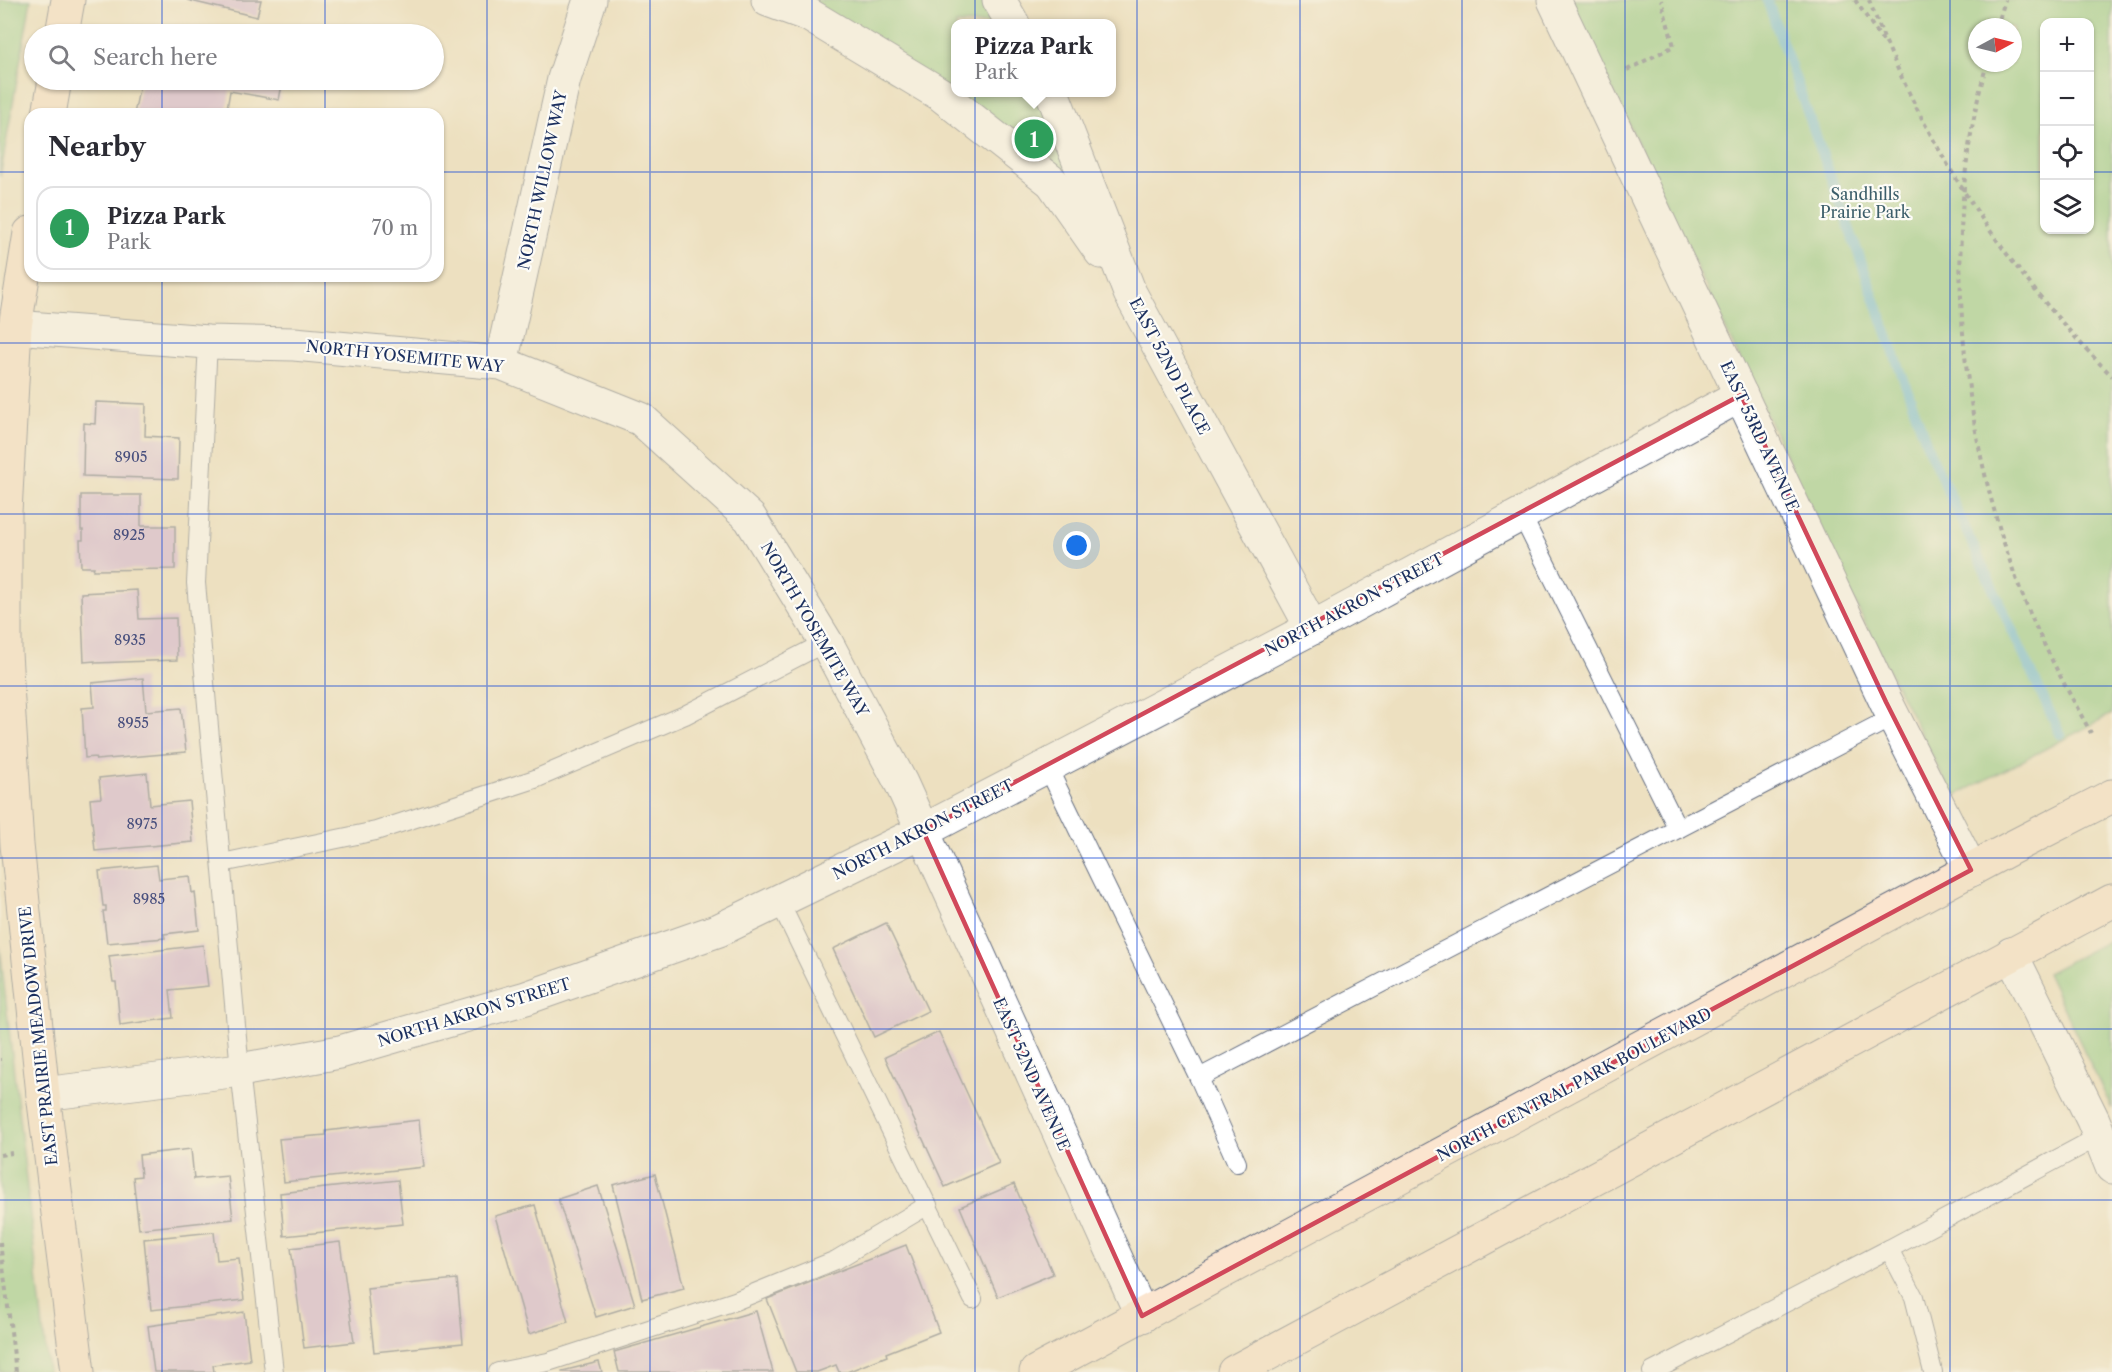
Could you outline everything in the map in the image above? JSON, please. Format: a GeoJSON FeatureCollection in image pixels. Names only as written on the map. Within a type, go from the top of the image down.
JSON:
{"type":"FeatureCollection","features":[{"type":"Feature","properties":{"kind":"main road"},"geometry":{"type":"LineString","coordinates":[[64,24],[68,0]]}},
{"type":"Feature","properties":{"kind":"main road"},"geometry":{"type":"LineString","coordinates":[[50,108],[53,90]]}},
{"type":"Feature","properties":{"kind":"main road","name":"EAST PRAIRIE MEADOW DRIVE"},"geometry":{"type":"LineString","coordinates":[[24,271],[15,327],[5,512],[5,653],[17,845],[43,1094],[78,1372]]}},
{"type":"Feature","properties":{"kind":"main road","name":"NORTH CENTRAL PARK BOULEVARD"},"geometry":{"type":"LineString","coordinates":[[1036,1372],[2011,848],[2112,796]]}},
{"type":"Feature","properties":{"kind":"main road"},"geometry":{"type":"LineString","coordinates":[[1234,1372],[2112,901]]}},
{"type":"Feature","properties":{"kind":"street","name":"NORTH WILLOW WAY"},"geometry":{"type":"LineString","coordinates":[[501,363],[564,79],[590,0]]}},
{"type":"Feature","properties":{"kind":"street"},"geometry":{"type":"LineString","coordinates":[[768,0],[809,15],[940,94],[1052,182],[1130,293]]}},
{"type":"Feature","properties":{"kind":"street"},"geometry":{"type":"LineString","coordinates":[[999,0],[1010,19]]}},
{"type":"Feature","properties":{"kind":"street","name":"EAST 53RD AVENUE"},"geometry":{"type":"LineString","coordinates":[[1554,0],[1893,717],[1971,870]]}},
{"type":"Feature","properties":{"kind":"street","name":"EAST 52ND PLACE"},"geometry":{"type":"LineString","coordinates":[[1055,97],[1130,293],[1312,628]]}},
{"type":"Feature","properties":{"kind":"street","name":"NORTH YOSEMITE WAY"},"geometry":{"type":"LineString","coordinates":[[15,327],[208,342],[294,344],[501,363],[641,419],[750,518],[826,642],[901,783],[923,831]]}},
{"type":"Feature","properties":{"kind":"street","name":"NORTH AKRON STREET"},"geometry":{"type":"LineString","coordinates":[[43,1094],[240,1070],[340,1052],[526,998],[719,930],[923,831],[1312,628],[1741,395]]}},
{"type":"Feature","properties":{"kind":"street","name":"EAST 52ND AVENUE"},"geometry":{"type":"LineString","coordinates":[[923,831],[1142,1316]]}},
{"type":"Feature","properties":{"kind":"street"},"geometry":{"type":"LineString","coordinates":[[2011,954],[2100,1136],[2112,1167]]}},
{"type":"Feature","properties":{"kind":"lane"},"geometry":{"type":"LineString","coordinates":[[208,342],[196,583],[240,1070],[274,1372]]}},
{"type":"Feature","properties":{"kind":"lane"},"geometry":{"type":"LineString","coordinates":[[1521,514],[1678,829]]}},
{"type":"Feature","properties":{"kind":"lane"},"geometry":{"type":"LineString","coordinates":[[222,863],[376,831],[535,779],[685,716],[826,642]]}},
{"type":"Feature","properties":{"kind":"lane"},"geometry":{"type":"LineString","coordinates":[[1199,1078],[1893,717]]}},
{"type":"Feature","properties":{"kind":"lane"},"geometry":{"type":"LineString","coordinates":[[1047,766],[1199,1078],[1237,1164]]}},
{"type":"Feature","properties":{"kind":"lane"},"geometry":{"type":"LineString","coordinates":[[779,901],[974,1299]]}},
{"type":"Feature","properties":{"kind":"lane"},"geometry":{"type":"LineString","coordinates":[[1652,1372],[2100,1136]]}},
{"type":"Feature","properties":{"kind":"lane"},"geometry":{"type":"LineString","coordinates":[[498,1372],[548,1362],[735,1301],[836,1260],[928,1205]]}},
{"type":"Feature","properties":{"kind":"lane"},"geometry":{"type":"LineString","coordinates":[[1889,1249],[1914,1297],[1933,1372]]}},
{"type":"Feature","properties":{"kind":"path"},"geometry":{"type":"LineString","coordinates":[[1623,72],[1674,46],[1661,0]]}},
{"type":"Feature","properties":{"kind":"path"},"geometry":{"type":"LineString","coordinates":[[1855,0],[1887,47]]}},
{"type":"Feature","properties":{"kind":"path"},"geometry":{"type":"LineString","coordinates":[[1869,0],[1887,47],[1918,115],[1964,194],[2032,287],[2080,344],[2112,376]]}},
{"type":"Feature","properties":{"kind":"path"},"geometry":{"type":"LineString","coordinates":[[2000,18],[2005,0]]}},
{"type":"Feature","properties":{"kind":"path"},"geometry":{"type":"LineString","coordinates":[[1985,72],[1968,156],[1964,194],[1962,292],[1966,361],[1988,486],[2000,533],[2022,595],[2043,643],[2091,733]]}},
{"type":"Feature","properties":{"kind":"path"},"geometry":{"type":"LineString","coordinates":[[0,1155],[12,1153]]}},
{"type":"Feature","properties":{"kind":"path"},"geometry":{"type":"LineString","coordinates":[[0,1242],[16,1372]]}},
{"type":"Feature","properties":{"kind":"highlighted area"},"geometry":{"type":"Polygon","coordinates":[[[1741,395],[1886,702],[1971,870],[1142,1316],[923,831],[1741,395]]]}},
{"type":"Feature","properties":{"kind":"green space"},"geometry":{"type":"Polygon","coordinates":[[[0,0],[31,0],[27,24],[24,24],[24,40],[0,177],[0,0]]]}},
{"type":"Feature","properties":{"kind":"green space"},"geometry":{"type":"Polygon","coordinates":[[[768,0],[999,0],[1011,19],[951,19],[951,97],[1054,97],[1130,293],[1052,182],[768,0]]]}},
{"type":"Feature","properties":{"kind":"green space","name":"Sandhills Prairie Park"},"geometry":{"type":"Polygon","coordinates":[[[1570,0],[2112,0],[2112,714],[1953,797],[1872,638],[1570,0]]]}},
{"type":"Feature","properties":{"kind":"green space"},"geometry":{"type":"Polygon","coordinates":[[[2112,939],[2112,1109],[2047,973],[2112,939]]]}},
{"type":"Feature","properties":{"kind":"green space"},"geometry":{"type":"Polygon","coordinates":[[[0,946],[4,985],[48,1372],[0,1372],[0,946]]]}},
{"type":"Feature","properties":{"kind":"building"},"geometry":{"type":"Polygon","coordinates":[[[187,0],[261,0],[257,17],[187,0]]]}},
{"type":"Feature","properties":{"kind":"building"},"geometry":{"type":"Polygon","coordinates":[[[139,90],[281,90],[279,100],[230,91],[227,108],[135,108],[139,90]]]}},
{"type":"Feature","properties":{"kind":"building"},"geometry":{"type":"Polygon","coordinates":[[[96,402],[146,404],[145,436],[179,438],[178,479],[83,476],[84,423],[95,424],[96,402]]]}},
{"type":"Feature","properties":{"kind":"building"},"geometry":{"type":"Polygon","coordinates":[[[81,495],[141,495],[141,526],[175,526],[175,569],[93,570],[94,567],[81,567],[80,540],[83,540],[83,530],[81,530],[81,495]]]}},
{"type":"Feature","properties":{"kind":"building"},"geometry":{"type":"Polygon","coordinates":[[[137,590],[139,619],[176,618],[177,660],[84,662],[81,593],[137,590]]]}},
{"type":"Feature","properties":{"kind":"building"},"geometry":{"type":"Polygon","coordinates":[[[143,678],[146,711],[181,708],[186,752],[96,760],[95,757],[85,758],[82,708],[94,707],[92,683],[143,678]]]}},
{"type":"Feature","properties":{"kind":"building"},"geometry":{"type":"Polygon","coordinates":[[[147,773],[150,805],[189,801],[193,842],[95,851],[90,799],[101,798],[99,778],[147,773]]]}},
{"type":"Feature","properties":{"kind":"building"},"geometry":{"type":"Polygon","coordinates":[[[157,865],[159,879],[190,876],[192,893],[195,892],[199,930],[164,934],[165,938],[107,943],[103,911],[106,911],[106,906],[103,906],[99,871],[157,865]]]}},
{"type":"Feature","properties":{"kind":"building"},"geometry":{"type":"Polygon","coordinates":[[[886,923],[928,1011],[874,1037],[833,949],[886,923]]]}},
{"type":"Feature","properties":{"kind":"building"},"geometry":{"type":"Polygon","coordinates":[[[203,945],[208,986],[170,990],[173,1018],[120,1025],[116,982],[113,982],[109,956],[203,945]]]}},
{"type":"Feature","properties":{"kind":"building"},"geometry":{"type":"Polygon","coordinates":[[[939,1032],[999,1163],[945,1187],[885,1057],[939,1032]]]}},
{"type":"Feature","properties":{"kind":"building"},"geometry":{"type":"Polygon","coordinates":[[[419,1120],[424,1167],[284,1182],[279,1139],[326,1135],[326,1131],[419,1120]]]}},
{"type":"Feature","properties":{"kind":"building"},"geometry":{"type":"Polygon","coordinates":[[[191,1149],[194,1179],[228,1176],[233,1219],[139,1229],[133,1177],[141,1176],[139,1155],[191,1149]]]}},
{"type":"Feature","properties":{"kind":"building"},"geometry":{"type":"Polygon","coordinates":[[[655,1174],[684,1288],[642,1299],[613,1185],[655,1174]]]}},
{"type":"Feature","properties":{"kind":"building"},"geometry":{"type":"Polygon","coordinates":[[[398,1180],[403,1224],[284,1236],[280,1193],[398,1180]]]}},
{"type":"Feature","properties":{"kind":"building"},"geometry":{"type":"Polygon","coordinates":[[[1014,1184],[1053,1274],[998,1297],[960,1207],[1014,1184]]]}},
{"type":"Feature","properties":{"kind":"building"},"geometry":{"type":"Polygon","coordinates":[[[598,1186],[635,1305],[596,1317],[558,1199],[598,1186]]]}},
{"type":"Feature","properties":{"kind":"building"},"geometry":{"type":"Polygon","coordinates":[[[535,1205],[568,1322],[529,1334],[495,1216],[535,1205]]]}},
{"type":"Feature","properties":{"kind":"building"},"geometry":{"type":"Polygon","coordinates":[[[214,1232],[217,1260],[239,1258],[244,1300],[151,1310],[144,1239],[214,1232]]]}},
{"type":"Feature","properties":{"kind":"building"},"geometry":{"type":"Polygon","coordinates":[[[340,1242],[354,1342],[304,1348],[291,1248],[340,1242]]]}},
{"type":"Feature","properties":{"kind":"building"},"geometry":{"type":"Polygon","coordinates":[[[906,1245],[939,1332],[886,1353],[887,1356],[847,1372],[839,1372],[836,1365],[817,1372],[796,1372],[767,1299],[906,1245]]]}},
{"type":"Feature","properties":{"kind":"building"},"geometry":{"type":"Polygon","coordinates":[[[457,1279],[463,1343],[374,1352],[367,1288],[457,1279]]]}},
{"type":"Feature","properties":{"kind":"building"},"geometry":{"type":"Polygon","coordinates":[[[756,1311],[773,1372],[619,1372],[614,1352],[756,1311]]]}},
{"type":"Feature","properties":{"kind":"building"},"geometry":{"type":"Polygon","coordinates":[[[244,1312],[250,1360],[213,1365],[214,1372],[154,1372],[148,1326],[244,1312]]]}},
{"type":"Feature","properties":{"kind":"building"},"geometry":{"type":"Polygon","coordinates":[[[599,1362],[602,1372],[562,1372],[562,1371],[599,1362]]]}},
{"type":"Feature","properties":{"kind":"waterway"},"geometry":{"type":"LineString","coordinates":[[1767,0],[1929,450],[2060,734]]}},
{"type":"Feature","properties":{"kind":"place","name":"Pizza Park"},"geometry":{"type":"Point","coordinates":[1034,139]}}]}
